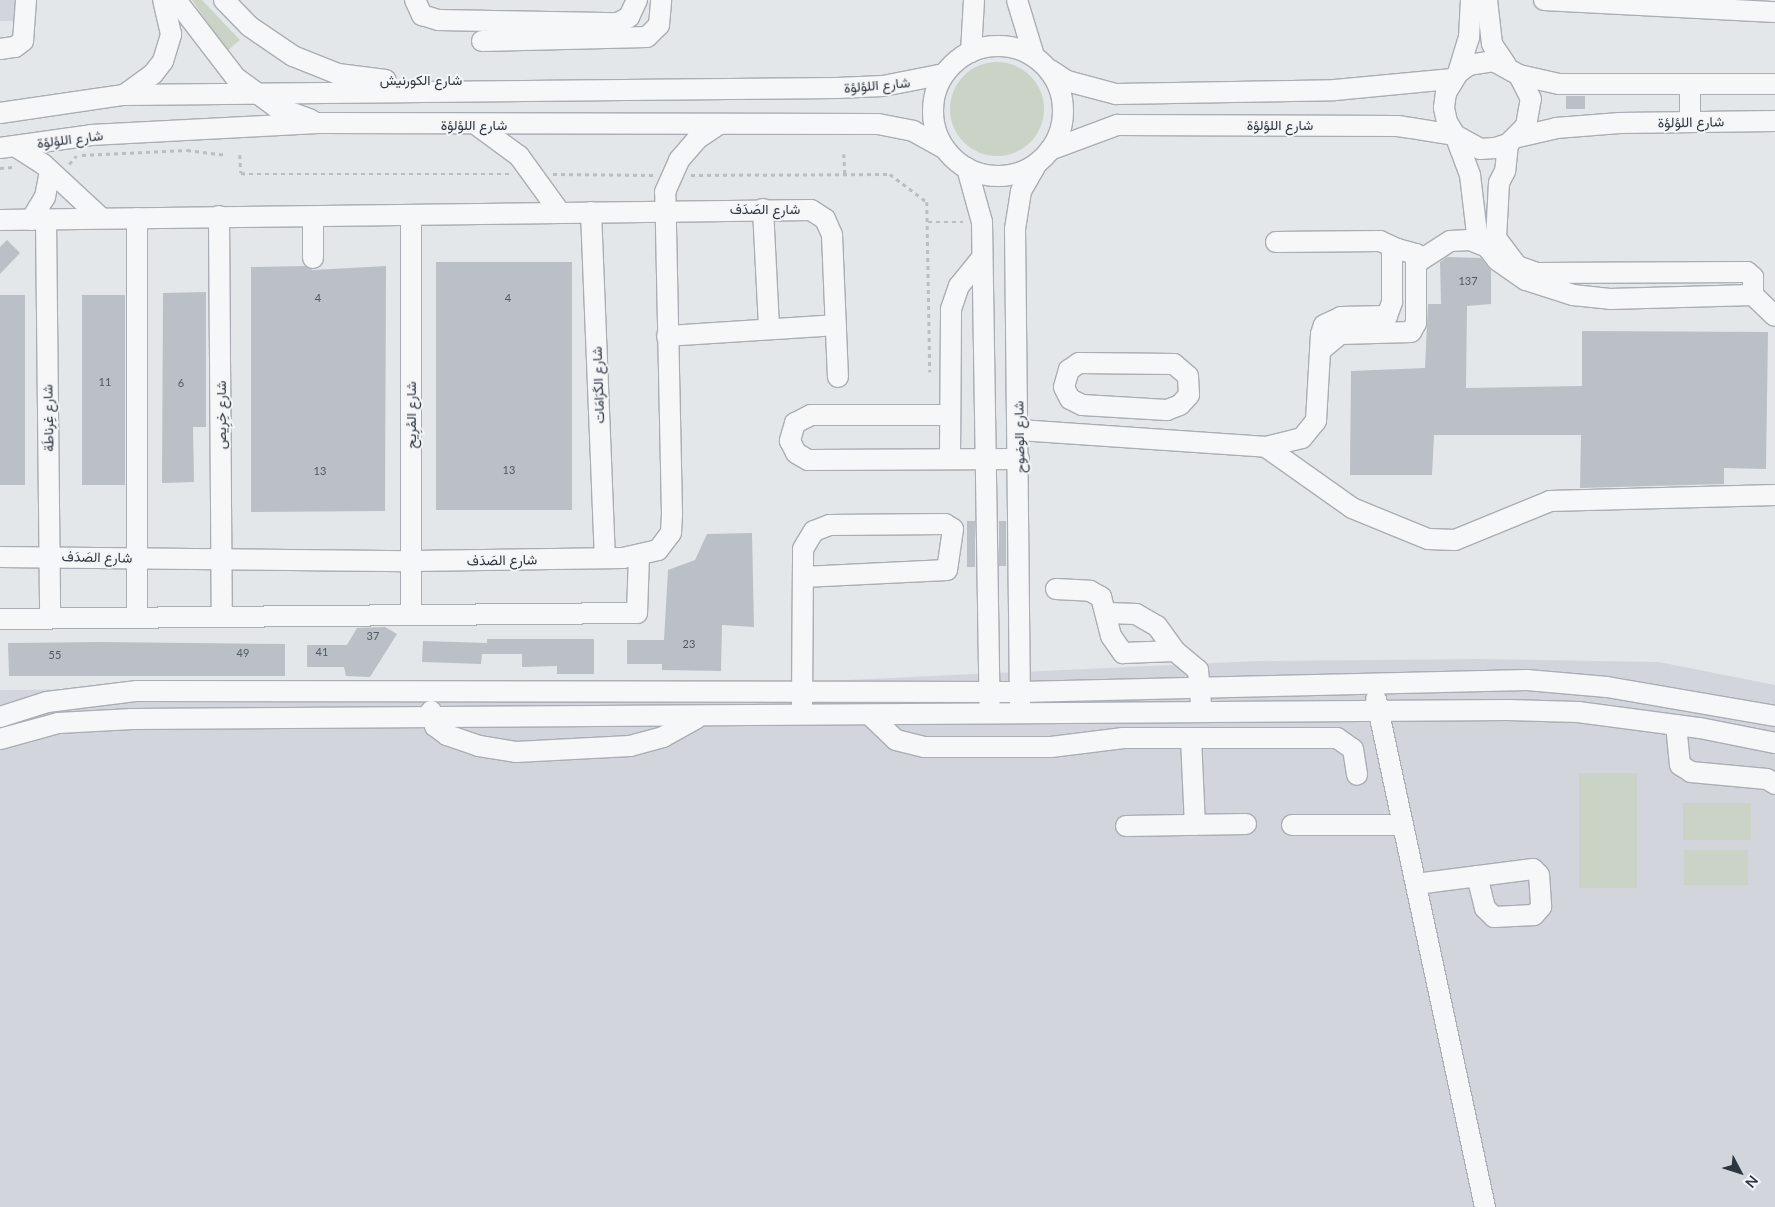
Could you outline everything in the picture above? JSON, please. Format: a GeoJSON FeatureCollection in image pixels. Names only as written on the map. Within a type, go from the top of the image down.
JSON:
{"type":"FeatureCollection","features":[{"type":"Feature","properties":{"kind":"street"},"geometry":{"type":"LineString","coordinates":[[5,48],[25,36],[26,0]]}},
{"type":"Feature","properties":{"kind":"street"},"geometry":{"type":"LineString","coordinates":[[124,94],[153,74],[163,61],[171,34],[163,0]]}},
{"type":"Feature","properties":{"kind":"street"},"geometry":{"type":"LineString","coordinates":[[176,0],[235,78],[256,95],[318,123]]}},
{"type":"Feature","properties":{"kind":"street","name":"شارع الكورنيش"},"geometry":{"type":"LineString","coordinates":[[224,0],[279,48],[338,74],[375,80],[598,80],[641,90]]}},
{"type":"Feature","properties":{"kind":"street"},"geometry":{"type":"LineString","coordinates":[[415,0],[422,16],[438,20],[618,23],[634,11],[637,0]]}},
{"type":"Feature","properties":{"kind":"street"},"geometry":{"type":"LineString","coordinates":[[482,41],[647,37],[659,25],[661,0]]}},
{"type":"Feature","properties":{"kind":"street"},"geometry":{"type":"LineString","coordinates":[[971,52],[974,0]]}},
{"type":"Feature","properties":{"kind":"street"},"geometry":{"type":"LineString","coordinates":[[1017,0],[1042,63],[1058,84],[1063,110],[1059,135],[1044,157],[1003,176],[967,168],[944,148],[933,111],[944,74],[971,52],[1004,46],[1042,63],[1067,81],[1116,94],[1335,90],[1455,76],[1481,62],[1559,84],[1690,86],[1775,84]]}},
{"type":"Feature","properties":{"kind":"street"},"geometry":{"type":"LineString","coordinates":[[1470,0],[1469,38],[1444,108],[1455,135],[1476,201],[1477,234],[1487,247],[1526,280],[1573,295],[1610,300],[1752,295],[1775,316]]}},
{"type":"Feature","properties":{"kind":"street"},"geometry":{"type":"LineString","coordinates":[[1487,0],[1492,44],[1513,70],[1531,99],[1531,113],[1513,140],[1505,171],[1499,183],[1496,238],[1517,266],[1536,273],[1746,272],[1753,277],[1752,295]]}},
{"type":"Feature","properties":{"kind":"street"},"geometry":{"type":"LineString","coordinates":[[1544,0],[1775,12]]}},
{"type":"Feature","properties":{"kind":"street","name":"شارع اللؤلؤة"},"geometry":{"type":"LineString","coordinates":[[0,113],[124,94],[256,95],[883,86],[944,74]]}},
{"type":"Feature","properties":{"kind":"street"},"geometry":{"type":"LineString","coordinates":[[1690,86],[1690,121]]}},
{"type":"Feature","properties":{"kind":"street","name":"شارع اللؤلؤة"},"geometry":{"type":"LineString","coordinates":[[1513,140],[1556,128],[1690,121],[1775,121]]}},
{"type":"Feature","properties":{"kind":"street","name":"شارع اللؤلؤة"},"geometry":{"type":"LineString","coordinates":[[7,147],[91,135],[318,123],[478,126],[878,124],[913,131],[944,148]]}},
{"type":"Feature","properties":{"kind":"street"},"geometry":{"type":"LineString","coordinates":[[663,210],[679,160],[697,139],[719,124]]}},
{"type":"Feature","properties":{"kind":"street","name":"شارع اللؤلؤة"},"geometry":{"type":"LineString","coordinates":[[1044,157],[1116,125],[1398,126],[1455,135]]}},
{"type":"Feature","properties":{"kind":"street"},"geometry":{"type":"LineString","coordinates":[[478,126],[519,156],[559,211]]}},
{"type":"Feature","properties":{"kind":"street"},"geometry":{"type":"LineString","coordinates":[[1455,135],[1480,149],[1513,140]]}},
{"type":"Feature","properties":{"kind":"street"},"geometry":{"type":"LineString","coordinates":[[7,147],[57,170],[100,217]]}},
{"type":"Feature","properties":{"kind":"street","name":"شارع الوضوح"},"geometry":{"type":"LineString","coordinates":[[1020,716],[1019,430],[1014,229],[1021,191],[1044,157]]}},
{"type":"Feature","properties":{"kind":"street"},"geometry":{"type":"LineString","coordinates":[[967,168],[982,222],[990,716]]}},
{"type":"Feature","properties":{"kind":"street"},"geometry":{"type":"LineString","coordinates":[[38,219],[57,170]]}},
{"type":"Feature","properties":{"kind":"street","name":"شارع الصَدَف"},"geometry":{"type":"LineString","coordinates":[[0,220],[219,216],[411,218],[559,211],[802,208],[825,219],[832,235],[838,377]]}},
{"type":"Feature","properties":{"kind":"street"},"geometry":{"type":"LineString","coordinates":[[763,209],[769,329]]}},
{"type":"Feature","properties":{"kind":"street","name":"شارع الصَدَف"},"geometry":{"type":"LineString","coordinates":[[0,557],[222,557],[411,561],[639,557],[658,550],[671,533],[663,210]]}},
{"type":"Feature","properties":{"kind":"street","name":"شارع الكَرَامَات"},"geometry":{"type":"LineString","coordinates":[[591,212],[605,558]]}},
{"type":"Feature","properties":{"kind":"street","name":"شارع خِرِيص"},"geometry":{"type":"LineString","coordinates":[[219,216],[222,615]]}},
{"type":"Feature","properties":{"kind":"street"},"geometry":{"type":"LineString","coordinates":[[312,217],[314,258]]}},
{"type":"Feature","properties":{"kind":"street"},"geometry":{"type":"LineString","coordinates":[[137,218],[137,614]]}},
{"type":"Feature","properties":{"kind":"street","name":"شارع المُرِيح"},"geometry":{"type":"LineString","coordinates":[[411,218],[411,612]]}},
{"type":"Feature","properties":{"kind":"street","name":"شارع غِرناطَة"},"geometry":{"type":"LineString","coordinates":[[38,219],[50,556],[50,618]]}},
{"type":"Feature","properties":{"kind":"street"},"geometry":{"type":"LineString","coordinates":[[1416,263],[1450,241],[1470,240],[1487,247]]}},
{"type":"Feature","properties":{"kind":"street"},"geometry":{"type":"LineString","coordinates":[[1276,242],[1380,242],[1397,249],[1410,249],[1416,263],[1416,323],[1411,332],[1340,334],[1322,349]]}},
{"type":"Feature","properties":{"kind":"street"},"geometry":{"type":"LineString","coordinates":[[1019,430],[1266,447],[1302,438],[1311,430],[1316,421],[1324,325],[1331,319],[1387,316],[1397,249]]}},
{"type":"Feature","properties":{"kind":"street"},"geometry":{"type":"LineString","coordinates":[[950,459],[951,309],[959,286],[982,258]]}},
{"type":"Feature","properties":{"kind":"street"},"geometry":{"type":"LineString","coordinates":[[667,336],[836,325]]}},
{"type":"Feature","properties":{"kind":"street"},"geometry":{"type":"LineString","coordinates":[[1079,363],[1168,363],[1188,376],[1188,395],[1174,408],[1117,407],[1082,405],[1070,399],[1064,387],[1068,370],[1079,363]]}},
{"type":"Feature","properties":{"kind":"street"},"geometry":{"type":"LineString","coordinates":[[1117,407],[1117,436]]}},
{"type":"Feature","properties":{"kind":"street"},"geometry":{"type":"LineString","coordinates":[[950,415],[811,415],[795,423],[790,441],[796,453],[808,460],[1019,459]]}},
{"type":"Feature","properties":{"kind":"street"},"geometry":{"type":"LineString","coordinates":[[1266,447],[1352,508],[1428,539],[1454,540],[1550,502],[1775,496]]}},
{"type":"Feature","properties":{"kind":"street"},"geometry":{"type":"LineString","coordinates":[[802,717],[803,548],[814,531],[830,526],[945,524],[953,528],[947,570],[803,577]]}},
{"type":"Feature","properties":{"kind":"street"},"geometry":{"type":"LineString","coordinates":[[0,619],[137,614],[637,613],[639,557]]}},
{"type":"Feature","properties":{"kind":"street"},"geometry":{"type":"LineString","coordinates":[[1056,589],[1090,591],[1101,597],[1107,613],[1111,636],[1123,653],[1175,651]]}},
{"type":"Feature","properties":{"kind":"street"},"geometry":{"type":"LineString","coordinates":[[1107,613],[1136,614],[1157,626],[1175,651],[1198,670],[1201,688],[1201,714]]}},
{"type":"Feature","properties":{"kind":"street"},"geometry":{"type":"LineString","coordinates":[[0,717],[47,702],[137,691],[431,693],[1020,692],[1527,680],[1607,687],[1775,716]]}},
{"type":"Feature","properties":{"kind":"street"},"geometry":{"type":"LineString","coordinates":[[1373,685],[1486,1207]]}},
{"type":"Feature","properties":{"kind":"street"},"geometry":{"type":"LineString","coordinates":[[431,693],[431,718],[435,726],[461,741],[516,752],[630,746],[663,737],[698,718]]}},
{"type":"Feature","properties":{"kind":"street"},"geometry":{"type":"LineString","coordinates":[[0,738],[93,720],[1578,712],[1676,724],[1775,743]]}},
{"type":"Feature","properties":{"kind":"street"},"geometry":{"type":"LineString","coordinates":[[1322,738],[1331,713]]}},
{"type":"Feature","properties":{"kind":"street"},"geometry":{"type":"LineString","coordinates":[[872,717],[896,740],[924,748],[1051,747],[1123,738],[1322,738],[1350,745],[1357,775]]}},
{"type":"Feature","properties":{"kind":"street"},"geometry":{"type":"LineString","coordinates":[[1676,724],[1680,765],[1691,772],[1766,780],[1775,784]]}},
{"type":"Feature","properties":{"kind":"street"},"geometry":{"type":"LineString","coordinates":[[1191,738],[1195,825]]}},
{"type":"Feature","properties":{"kind":"street"},"geometry":{"type":"LineString","coordinates":[[1126,826],[1246,824]]}},
{"type":"Feature","properties":{"kind":"street"},"geometry":{"type":"LineString","coordinates":[[1292,825],[1403,825]]}},
{"type":"Feature","properties":{"kind":"street"},"geometry":{"type":"LineString","coordinates":[[1416,884],[1477,876]]}},
{"type":"Feature","properties":{"kind":"path"},"geometry":{"type":"LineString","coordinates":[[57,170],[75,156],[187,150],[227,155]]}},
{"type":"Feature","properties":{"kind":"path"},"geometry":{"type":"LineString","coordinates":[[844,154],[845,174]]}},
{"type":"Feature","properties":{"kind":"path"},"geometry":{"type":"LineString","coordinates":[[240,155],[241,173],[249,174]]}},
{"type":"Feature","properties":{"kind":"path"},"geometry":{"type":"LineString","coordinates":[[928,222],[963,222]]}},
{"type":"Feature","properties":{"kind":"shaded area"},"geometry":{"type":"Polygon","coordinates":[[[0,0],[34,0],[34,21],[0,21],[0,0]]]}},
{"type":"Feature","properties":{"kind":"shaded area"},"geometry":{"type":"Polygon","coordinates":[[[1478,659],[1659,662],[1775,685],[1775,1207],[0,1207],[0,690],[783,683],[1257,661],[1478,659]]]}},
{"type":"Feature","properties":{"kind":"green space"},"geometry":{"type":"Polygon","coordinates":[[[192,0],[202,0],[240,40],[227,51],[192,0]]]}},
{"type":"Feature","properties":{"kind":"green space"},"geometry":{"type":"Polygon","coordinates":[[[988,62],[1006,62],[1031,75],[1041,91],[1044,109],[1041,127],[1031,143],[1006,156],[988,156],[963,143],[950,118],[950,100],[963,75],[988,62]]]}},
{"type":"Feature","properties":{"kind":"green space"},"geometry":{"type":"Polygon","coordinates":[[[1579,773],[1637,773],[1637,888],[1579,888],[1579,773]]]}},
{"type":"Feature","properties":{"kind":"green space"},"geometry":{"type":"Polygon","coordinates":[[[1683,803],[1751,803],[1751,840],[1683,840],[1683,803]]]}},
{"type":"Feature","properties":{"kind":"green space"},"geometry":{"type":"Polygon","coordinates":[[[1684,850],[1748,850],[1748,885],[1684,885],[1684,850]]]}},
{"type":"Feature","properties":{"kind":"building"},"geometry":{"type":"Polygon","coordinates":[[[1566,96],[1585,96],[1585,109],[1566,109],[1566,96]]]}},
{"type":"Feature","properties":{"kind":"building"},"geometry":{"type":"Polygon","coordinates":[[[7,240],[20,253],[0,274],[0,247],[7,240]]]}},
{"type":"Feature","properties":{"kind":"building"},"geometry":{"type":"Polygon","coordinates":[[[1447,257],[1481,258],[1491,270],[1491,304],[1467,306],[1466,388],[1582,386],[1582,331],[1768,332],[1766,469],[1724,468],[1724,484],[1580,488],[1581,435],[1434,435],[1432,475],[1350,475],[1351,371],[1425,368],[1428,304],[1441,304],[1440,262],[1447,257]]]}},
{"type":"Feature","properties":{"kind":"building"},"geometry":{"type":"Polygon","coordinates":[[[436,262],[572,262],[572,510],[436,510],[436,262]]]}},
{"type":"Feature","properties":{"kind":"building"},"geometry":{"type":"Polygon","coordinates":[[[305,266],[313,270],[386,266],[385,511],[251,512],[251,267],[305,266]]]}},
{"type":"Feature","properties":{"kind":"building"},"geometry":{"type":"Polygon","coordinates":[[[206,292],[206,427],[193,427],[194,482],[162,483],[163,293],[206,292]]]}},
{"type":"Feature","properties":{"kind":"building"},"geometry":{"type":"Polygon","coordinates":[[[0,295],[25,295],[25,485],[0,485],[0,295]]]}},
{"type":"Feature","properties":{"kind":"building"},"geometry":{"type":"Polygon","coordinates":[[[82,295],[125,295],[125,485],[82,485],[82,295]]]}},
{"type":"Feature","properties":{"kind":"building"},"geometry":{"type":"Polygon","coordinates":[[[967,521],[975,521],[975,567],[967,567],[967,521]]]}},
{"type":"Feature","properties":{"kind":"building"},"geometry":{"type":"Polygon","coordinates":[[[999,521],[1006,521],[1006,566],[999,566],[999,521]]]}},
{"type":"Feature","properties":{"kind":"building"},"geometry":{"type":"Polygon","coordinates":[[[752,533],[754,627],[722,625],[721,671],[662,670],[662,664],[627,664],[627,640],[664,640],[668,570],[695,560],[707,534],[752,533]]]}},
{"type":"Feature","properties":{"kind":"building"},"geometry":{"type":"Polygon","coordinates":[[[385,627],[397,634],[370,677],[346,676],[344,667],[307,667],[307,645],[347,645],[357,628],[385,627]]]}},
{"type":"Feature","properties":{"kind":"building"},"geometry":{"type":"Polygon","coordinates":[[[487,639],[594,639],[594,674],[557,674],[557,666],[522,667],[522,654],[482,654],[481,664],[422,662],[423,641],[487,643],[487,639]]]}},
{"type":"Feature","properties":{"kind":"building"},"geometry":{"type":"Polygon","coordinates":[[[8,643],[285,644],[285,676],[9,676],[8,643]]]}}]}
